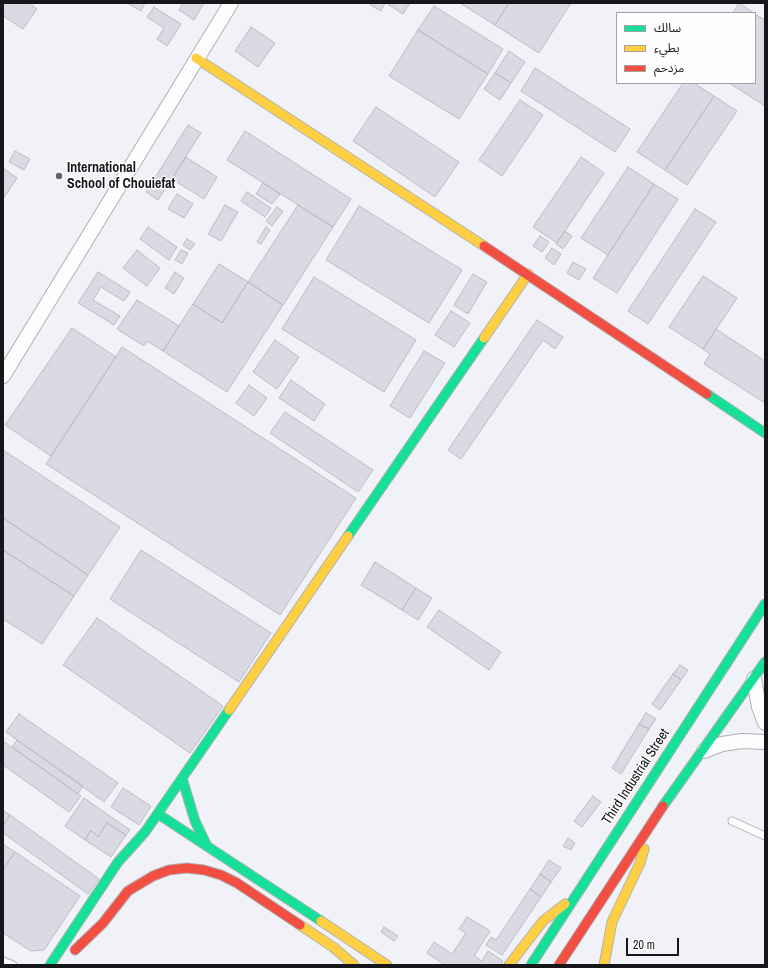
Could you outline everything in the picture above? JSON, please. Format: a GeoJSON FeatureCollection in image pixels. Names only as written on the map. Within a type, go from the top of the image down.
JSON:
{"type":"FeatureCollection","features":[{"type":"Feature","properties":{"kind":"main road"},"geometry":{"type":"LineString","coordinates":[[196,58],[528,274],[765,433]]}},
{"type":"Feature","properties":{"kind":"main road"},"geometry":{"type":"LineString","coordinates":[[50,964],[118,862],[130,846],[146,832],[528,274]]}},
{"type":"Feature","properties":{"kind":"main road","name":"Third Industrial Street"},"geometry":{"type":"LineString","coordinates":[[531,965],[765,604]]}},
{"type":"Feature","properties":{"kind":"main road"},"geometry":{"type":"LineString","coordinates":[[559,965],[643,834],[704,751],[765,662]]}},
{"type":"Feature","properties":{"kind":"main road"},"geometry":{"type":"LineString","coordinates":[[182,778],[195,821],[206,844]]}},
{"type":"Feature","properties":{"kind":"main road"},"geometry":{"type":"LineString","coordinates":[[158,814],[206,844],[387,965]]}},
{"type":"Feature","properties":{"kind":"main road"},"geometry":{"type":"LineString","coordinates":[[135,857],[143,842],[146,832]]}},
{"type":"Feature","properties":{"kind":"main road"},"geometry":{"type":"LineString","coordinates":[[604,965],[608,936],[612,922],[640,862],[643,851],[643,834]]}},
{"type":"Feature","properties":{"kind":"main road"},"geometry":{"type":"LineString","coordinates":[[75,950],[103,923],[128,891],[153,876],[169,870],[187,868],[204,870],[221,875],[237,883],[333,948],[354,965]]}},
{"type":"Feature","properties":{"kind":"main road"},"geometry":{"type":"LineString","coordinates":[[509,965],[543,921],[558,908],[575,898]]}},
{"type":"Feature","properties":{"kind":"main road"},"geometry":{"type":"LineString","coordinates":[[69,960],[100,912]]}},
{"type":"Feature","properties":{"kind":"street"},"geometry":{"type":"LineString","coordinates":[[3,376],[231,3]]}},
{"type":"Feature","properties":{"kind":"street"},"geometry":{"type":"LineString","coordinates":[[754,679],[759,707],[765,723]]}},
{"type":"Feature","properties":{"kind":"street"},"geometry":{"type":"LineString","coordinates":[[704,751],[722,744],[765,742]]}},
{"type":"Feature","properties":{"kind":"lane"},"geometry":{"type":"LineString","coordinates":[[732,821],[765,836]]}},
{"type":"Feature","properties":{"kind":"lane"},"geometry":{"type":"LineString","coordinates":[[4,963],[13,965]]}},
{"type":"Feature","properties":{"kind":"building"},"geometry":{"type":"Polygon","coordinates":[[[3,3],[29,3],[37,9],[23,29],[3,16],[3,3]]]}},
{"type":"Feature","properties":{"kind":"building"},"geometry":{"type":"Polygon","coordinates":[[[127,3],[145,3],[141,11],[127,3]]]}},
{"type":"Feature","properties":{"kind":"building"},"geometry":{"type":"Polygon","coordinates":[[[183,3],[204,3],[194,20],[179,10],[183,3]]]}},
{"type":"Feature","properties":{"kind":"building"},"geometry":{"type":"Polygon","coordinates":[[[371,3],[385,3],[381,11],[370,5],[371,3]]]}},
{"type":"Feature","properties":{"kind":"building"},"geometry":{"type":"Polygon","coordinates":[[[386,3],[410,3],[403,14],[386,3]]]}},
{"type":"Feature","properties":{"kind":"building"},"geometry":{"type":"Polygon","coordinates":[[[460,3],[509,3],[495,25],[460,3]]]}},
{"type":"Feature","properties":{"kind":"building"},"geometry":{"type":"Polygon","coordinates":[[[509,3],[571,3],[539,53],[495,25],[509,3]]]}},
{"type":"Feature","properties":{"kind":"building"},"geometry":{"type":"Polygon","coordinates":[[[739,3],[752,12],[734,12],[739,3]]]}},
{"type":"Feature","properties":{"kind":"building"},"geometry":{"type":"Polygon","coordinates":[[[434,6],[503,49],[488,74],[418,30],[434,6]]]}},
{"type":"Feature","properties":{"kind":"building"},"geometry":{"type":"Polygon","coordinates":[[[154,7],[181,24],[167,46],[157,39],[164,28],[147,17],[154,7]]]}},
{"type":"Feature","properties":{"kind":"building"},"geometry":{"type":"Polygon","coordinates":[[[756,15],[765,20],[765,106],[731,84],[756,84],[756,15]]]}},
{"type":"Feature","properties":{"kind":"building"},"geometry":{"type":"Polygon","coordinates":[[[251,27],[275,43],[258,67],[235,51],[251,27]]]}},
{"type":"Feature","properties":{"kind":"building"},"geometry":{"type":"Polygon","coordinates":[[[418,30],[488,74],[459,119],[389,76],[418,30]]]}},
{"type":"Feature","properties":{"kind":"building"},"geometry":{"type":"Polygon","coordinates":[[[509,51],[525,62],[511,83],[495,73],[509,51]]]}},
{"type":"Feature","properties":{"kind":"building"},"geometry":{"type":"Polygon","coordinates":[[[535,68],[630,129],[615,152],[521,91],[535,68]]]}},
{"type":"Feature","properties":{"kind":"building"},"geometry":{"type":"Polygon","coordinates":[[[495,73],[511,83],[500,100],[484,89],[495,73]]]}},
{"type":"Feature","properties":{"kind":"building"},"geometry":{"type":"Polygon","coordinates":[[[682,84],[696,84],[714,96],[665,170],[637,152],[682,84]]]}},
{"type":"Feature","properties":{"kind":"building"},"geometry":{"type":"Polygon","coordinates":[[[714,96],[737,111],[687,185],[665,170],[714,96]]]}},
{"type":"Feature","properties":{"kind":"building"},"geometry":{"type":"Polygon","coordinates":[[[520,100],[543,115],[502,176],[479,160],[520,100]]]}},
{"type":"Feature","properties":{"kind":"building"},"geometry":{"type":"Polygon","coordinates":[[[376,107],[459,162],[435,197],[353,141],[376,107]]]}},
{"type":"Feature","properties":{"kind":"building"},"geometry":{"type":"Polygon","coordinates":[[[188,125],[201,133],[158,200],[146,192],[188,125]]]}},
{"type":"Feature","properties":{"kind":"building"},"geometry":{"type":"Polygon","coordinates":[[[245,131],[351,199],[333,227],[227,160],[245,131]]]}},
{"type":"Feature","properties":{"kind":"building"},"geometry":{"type":"Polygon","coordinates":[[[15,151],[30,159],[24,170],[9,162],[15,151]]]}},
{"type":"Feature","properties":{"kind":"building"},"geometry":{"type":"Polygon","coordinates":[[[186,157],[217,177],[204,199],[172,179],[186,157]]]}},
{"type":"Feature","properties":{"kind":"building"},"geometry":{"type":"Polygon","coordinates":[[[581,157],[604,173],[557,243],[533,227],[581,157]]]}},
{"type":"Feature","properties":{"kind":"building"},"geometry":{"type":"Polygon","coordinates":[[[628,167],[654,184],[608,255],[581,238],[628,167]]]}},
{"type":"Feature","properties":{"kind":"building"},"geometry":{"type":"Polygon","coordinates":[[[3,168],[17,178],[3,199],[3,168]]]}},
{"type":"Feature","properties":{"kind":"building"},"geometry":{"type":"Polygon","coordinates":[[[263,183],[280,194],[272,204],[256,194],[263,183]]]}},
{"type":"Feature","properties":{"kind":"building"},"geometry":{"type":"Polygon","coordinates":[[[654,184],[678,199],[617,293],[593,278],[654,184]]]}},
{"type":"Feature","properties":{"kind":"building"},"geometry":{"type":"Polygon","coordinates":[[[247,192],[271,208],[265,217],[241,201],[247,192]]]}},
{"type":"Feature","properties":{"kind":"building"},"geometry":{"type":"Polygon","coordinates":[[[177,194],[193,204],[184,218],[168,209],[177,194]]]}},
{"type":"Feature","properties":{"kind":"building"},"geometry":{"type":"Polygon","coordinates":[[[225,205],[238,212],[221,241],[208,234],[225,205]]]}},
{"type":"Feature","properties":{"kind":"building"},"geometry":{"type":"Polygon","coordinates":[[[298,205],[333,227],[283,305],[248,282],[298,205]]]}},
{"type":"Feature","properties":{"kind":"building"},"geometry":{"type":"Polygon","coordinates":[[[359,206],[462,270],[429,323],[326,260],[359,206]]]}},
{"type":"Feature","properties":{"kind":"building"},"geometry":{"type":"Polygon","coordinates":[[[277,207],[283,211],[272,226],[266,221],[277,207]]]}},
{"type":"Feature","properties":{"kind":"building"},"geometry":{"type":"Polygon","coordinates":[[[695,209],[716,222],[648,324],[628,311],[695,209]]]}},
{"type":"Feature","properties":{"kind":"building"},"geometry":{"type":"Polygon","coordinates":[[[148,227],[177,247],[169,260],[140,239],[148,227]]]}},
{"type":"Feature","properties":{"kind":"building"},"geometry":{"type":"Polygon","coordinates":[[[266,227],[270,230],[261,244],[257,242],[266,227]]]}},
{"type":"Feature","properties":{"kind":"building"},"geometry":{"type":"Polygon","coordinates":[[[565,231],[572,236],[563,249],[556,244],[565,231]]]}},
{"type":"Feature","properties":{"kind":"building"},"geometry":{"type":"Polygon","coordinates":[[[540,236],[549,242],[542,252],[533,246],[540,236]]]}},
{"type":"Feature","properties":{"kind":"building"},"geometry":{"type":"Polygon","coordinates":[[[187,239],[195,244],[190,250],[183,245],[187,239]]]}},
{"type":"Feature","properties":{"kind":"building"},"geometry":{"type":"Polygon","coordinates":[[[552,248],[561,254],[554,265],[545,258],[552,248]]]}},
{"type":"Feature","properties":{"kind":"building"},"geometry":{"type":"Polygon","coordinates":[[[137,250],[160,268],[147,286],[123,268],[137,250]]]}},
{"type":"Feature","properties":{"kind":"building"},"geometry":{"type":"Polygon","coordinates":[[[181,250],[188,253],[182,264],[175,260],[181,250]]]}},
{"type":"Feature","properties":{"kind":"building"},"geometry":{"type":"Polygon","coordinates":[[[573,262],[586,269],[579,280],[567,273],[573,262]]]}},
{"type":"Feature","properties":{"kind":"building"},"geometry":{"type":"Polygon","coordinates":[[[219,264],[248,282],[222,323],[193,304],[219,264]]]}},
{"type":"Feature","properties":{"kind":"building"},"geometry":{"type":"Polygon","coordinates":[[[98,272],[130,292],[124,301],[101,287],[93,300],[120,316],[114,325],[78,303],[98,272]]]}},
{"type":"Feature","properties":{"kind":"building"},"geometry":{"type":"Polygon","coordinates":[[[175,272],[184,278],[174,294],[165,288],[175,272]]]}},
{"type":"Feature","properties":{"kind":"building"},"geometry":{"type":"Polygon","coordinates":[[[473,274],[487,282],[468,314],[454,305],[473,274]]]}},
{"type":"Feature","properties":{"kind":"building"},"geometry":{"type":"Polygon","coordinates":[[[703,276],[737,298],[703,349],[669,327],[703,276]]]}},
{"type":"Feature","properties":{"kind":"building"},"geometry":{"type":"Polygon","coordinates":[[[314,277],[416,340],[384,392],[282,329],[314,277]]]}},
{"type":"Feature","properties":{"kind":"building"},"geometry":{"type":"Polygon","coordinates":[[[248,282],[283,305],[227,392],[163,351],[193,304],[222,323],[248,282]]]}},
{"type":"Feature","properties":{"kind":"building"},"geometry":{"type":"Polygon","coordinates":[[[137,300],[179,326],[163,351],[147,341],[144,346],[117,329],[137,300]]]}},
{"type":"Feature","properties":{"kind":"building"},"geometry":{"type":"Polygon","coordinates":[[[451,311],[470,323],[454,347],[435,335],[451,311]]]}},
{"type":"Feature","properties":{"kind":"building"},"geometry":{"type":"Polygon","coordinates":[[[537,320],[563,337],[555,349],[543,340],[461,459],[448,450],[537,320]]]}},
{"type":"Feature","properties":{"kind":"building"},"geometry":{"type":"Polygon","coordinates":[[[72,328],[116,357],[51,456],[5,425],[72,328]]]}},
{"type":"Feature","properties":{"kind":"building"},"geometry":{"type":"Polygon","coordinates":[[[716,329],[765,361],[765,403],[704,364],[710,354],[703,349],[716,329]]]}},
{"type":"Feature","properties":{"kind":"building"},"geometry":{"type":"Polygon","coordinates":[[[275,340],[299,357],[277,389],[253,372],[275,340]]]}},
{"type":"Feature","properties":{"kind":"building"},"geometry":{"type":"Polygon","coordinates":[[[122,347],[356,498],[280,615],[46,464],[122,347]]]}},
{"type":"Feature","properties":{"kind":"building"},"geometry":{"type":"Polygon","coordinates":[[[424,351],[445,363],[410,418],[390,406],[424,351]]]}},
{"type":"Feature","properties":{"kind":"building"},"geometry":{"type":"Polygon","coordinates":[[[291,380],[325,404],[314,421],[279,398],[291,380]]]}},
{"type":"Feature","properties":{"kind":"building"},"geometry":{"type":"Polygon","coordinates":[[[249,385],[267,398],[254,416],[236,403],[249,385]]]}},
{"type":"Feature","properties":{"kind":"building"},"geometry":{"type":"Polygon","coordinates":[[[285,412],[373,470],[358,492],[270,433],[285,412]]]}},
{"type":"Feature","properties":{"kind":"building"},"geometry":{"type":"Polygon","coordinates":[[[3,450],[120,527],[88,575],[3,518],[3,450]]]}},
{"type":"Feature","properties":{"kind":"building"},"geometry":{"type":"Polygon","coordinates":[[[3,518],[88,575],[74,596],[3,550],[3,518]]]}},
{"type":"Feature","properties":{"kind":"building"},"geometry":{"type":"Polygon","coordinates":[[[3,550],[74,596],[42,644],[3,619],[3,550]]]}},
{"type":"Feature","properties":{"kind":"building"},"geometry":{"type":"Polygon","coordinates":[[[141,550],[271,633],[239,682],[110,599],[141,550]]]}},
{"type":"Feature","properties":{"kind":"building"},"geometry":{"type":"Polygon","coordinates":[[[375,562],[416,588],[402,610],[361,585],[375,562]]]}},
{"type":"Feature","properties":{"kind":"building"},"geometry":{"type":"Polygon","coordinates":[[[416,588],[432,598],[418,620],[402,610],[416,588]]]}},
{"type":"Feature","properties":{"kind":"building"},"geometry":{"type":"Polygon","coordinates":[[[439,610],[501,652],[489,670],[427,627],[439,610]]]}},
{"type":"Feature","properties":{"kind":"building"},"geometry":{"type":"Polygon","coordinates":[[[97,618],[223,706],[190,753],[63,665],[97,618]]]}},
{"type":"Feature","properties":{"kind":"building"},"geometry":{"type":"Polygon","coordinates":[[[680,665],[688,670],[681,680],[673,674],[680,665]]]}},
{"type":"Feature","properties":{"kind":"building"},"geometry":{"type":"Polygon","coordinates":[[[673,674],[681,680],[660,710],[652,704],[673,674]]]}},
{"type":"Feature","properties":{"kind":"building"},"geometry":{"type":"Polygon","coordinates":[[[646,713],[656,719],[649,729],[639,724],[646,713]]]}},
{"type":"Feature","properties":{"kind":"building"},"geometry":{"type":"Polygon","coordinates":[[[19,714],[118,783],[104,802],[6,732],[19,714]]]}},
{"type":"Feature","properties":{"kind":"building"},"geometry":{"type":"Polygon","coordinates":[[[639,724],[649,729],[621,774],[612,768],[639,724]]]}},
{"type":"Feature","properties":{"kind":"building"},"geometry":{"type":"Polygon","coordinates":[[[17,740],[83,786],[78,794],[12,747],[17,740]]]}},
{"type":"Feature","properties":{"kind":"building"},"geometry":{"type":"Polygon","coordinates":[[[3,741],[81,796],[69,812],[3,765],[3,741]]]}},
{"type":"Feature","properties":{"kind":"building"},"geometry":{"type":"Polygon","coordinates":[[[123,788],[151,806],[139,825],[111,807],[123,788]]]}},
{"type":"Feature","properties":{"kind":"building"},"geometry":{"type":"Polygon","coordinates":[[[593,796],[601,802],[582,827],[574,821],[593,796]]]}},
{"type":"Feature","properties":{"kind":"building"},"geometry":{"type":"Polygon","coordinates":[[[84,798],[130,830],[126,835],[107,823],[98,837],[91,830],[85,840],[65,826],[84,798]]]}},
{"type":"Feature","properties":{"kind":"building"},"geometry":{"type":"Polygon","coordinates":[[[3,810],[10,815],[3,826],[3,810]]]}},
{"type":"Feature","properties":{"kind":"building"},"geometry":{"type":"Polygon","coordinates":[[[10,815],[99,879],[88,894],[3,833],[3,826],[10,815]]]}},
{"type":"Feature","properties":{"kind":"building"},"geometry":{"type":"Polygon","coordinates":[[[107,823],[126,835],[111,857],[85,840],[91,830],[98,837],[107,823]]]}},
{"type":"Feature","properties":{"kind":"building"},"geometry":{"type":"Polygon","coordinates":[[[568,838],[575,843],[571,850],[563,846],[568,838]]]}},
{"type":"Feature","properties":{"kind":"building"},"geometry":{"type":"Polygon","coordinates":[[[3,844],[15,852],[3,870],[3,844]]]}},
{"type":"Feature","properties":{"kind":"building"},"geometry":{"type":"Polygon","coordinates":[[[15,852],[80,896],[44,950],[31,951],[3,933],[3,870],[15,852]]]}},
{"type":"Feature","properties":{"kind":"building"},"geometry":{"type":"Polygon","coordinates":[[[549,860],[561,868],[551,882],[540,874],[549,860]]]}},
{"type":"Feature","properties":{"kind":"building"},"geometry":{"type":"Polygon","coordinates":[[[540,874],[551,882],[541,897],[530,889],[540,874]]]}},
{"type":"Feature","properties":{"kind":"building"},"geometry":{"type":"Polygon","coordinates":[[[530,889],[541,897],[502,955],[486,945],[491,937],[496,940],[530,889]]]}},
{"type":"Feature","properties":{"kind":"building"},"geometry":{"type":"Polygon","coordinates":[[[467,917],[490,931],[474,956],[482,961],[488,951],[503,961],[500,965],[445,965],[427,953],[434,942],[452,954],[466,933],[459,929],[467,917]]]}},
{"type":"Feature","properties":{"kind":"building"},"geometry":{"type":"Polygon","coordinates":[[[384,927],[398,936],[394,941],[381,932],[384,927]]]}},
{"type":"Feature","properties":{"kind":"traffic: fast"},"geometry":{"type":"LineString","coordinates":[[348,536],[484,338]]}},
{"type":"Feature","properties":{"kind":"traffic: fast"},"geometry":{"type":"LineString","coordinates":[[707,394],[765,433]]}},
{"type":"Feature","properties":{"kind":"traffic: fast"},"geometry":{"type":"LineString","coordinates":[[531,965],[765,604]]}},
{"type":"Feature","properties":{"kind":"traffic: fast"},"geometry":{"type":"LineString","coordinates":[[663,806],[765,662]]}},
{"type":"Feature","properties":{"kind":"traffic: fast"},"geometry":{"type":"LineString","coordinates":[[50,965],[118,862],[145,832],[229,710]]}},
{"type":"Feature","properties":{"kind":"traffic: fast"},"geometry":{"type":"LineString","coordinates":[[182,778],[195,821],[206,844]]}},
{"type":"Feature","properties":{"kind":"traffic: fast"},"geometry":{"type":"LineString","coordinates":[[158,814],[321,921]]}},
{"type":"Feature","properties":{"kind":"traffic: slow"},"geometry":{"type":"LineString","coordinates":[[196,58],[484,246]]}},
{"type":"Feature","properties":{"kind":"traffic: slow"},"geometry":{"type":"LineString","coordinates":[[484,338],[528,274]]}},
{"type":"Feature","properties":{"kind":"traffic: slow"},"geometry":{"type":"LineString","coordinates":[[229,710],[348,536]]}},
{"type":"Feature","properties":{"kind":"traffic: slow"},"geometry":{"type":"LineString","coordinates":[[604,965],[612,922],[640,863],[644,849]]}},
{"type":"Feature","properties":{"kind":"traffic: slow"},"geometry":{"type":"LineString","coordinates":[[509,965],[543,921],[565,904]]}},
{"type":"Feature","properties":{"kind":"traffic: slow"},"geometry":{"type":"LineString","coordinates":[[321,921],[387,965]]}},
{"type":"Feature","properties":{"kind":"traffic: slow"},"geometry":{"type":"LineString","coordinates":[[300,925],[333,947],[354,965]]}},
{"type":"Feature","properties":{"kind":"traffic: jam"},"geometry":{"type":"LineString","coordinates":[[484,246],[707,394]]}},
{"type":"Feature","properties":{"kind":"traffic: jam"},"geometry":{"type":"LineString","coordinates":[[559,965],[663,806]]}},
{"type":"Feature","properties":{"kind":"traffic: jam"},"geometry":{"type":"LineString","coordinates":[[75,950],[103,923],[128,891],[153,876],[169,870],[187,868],[204,870],[221,875],[237,883],[300,925]]}},
{"type":"Feature","properties":{"kind":"place","name":"International School of Chouiefat"},"geometry":{"type":"Point","coordinates":[59,176]}}]}
